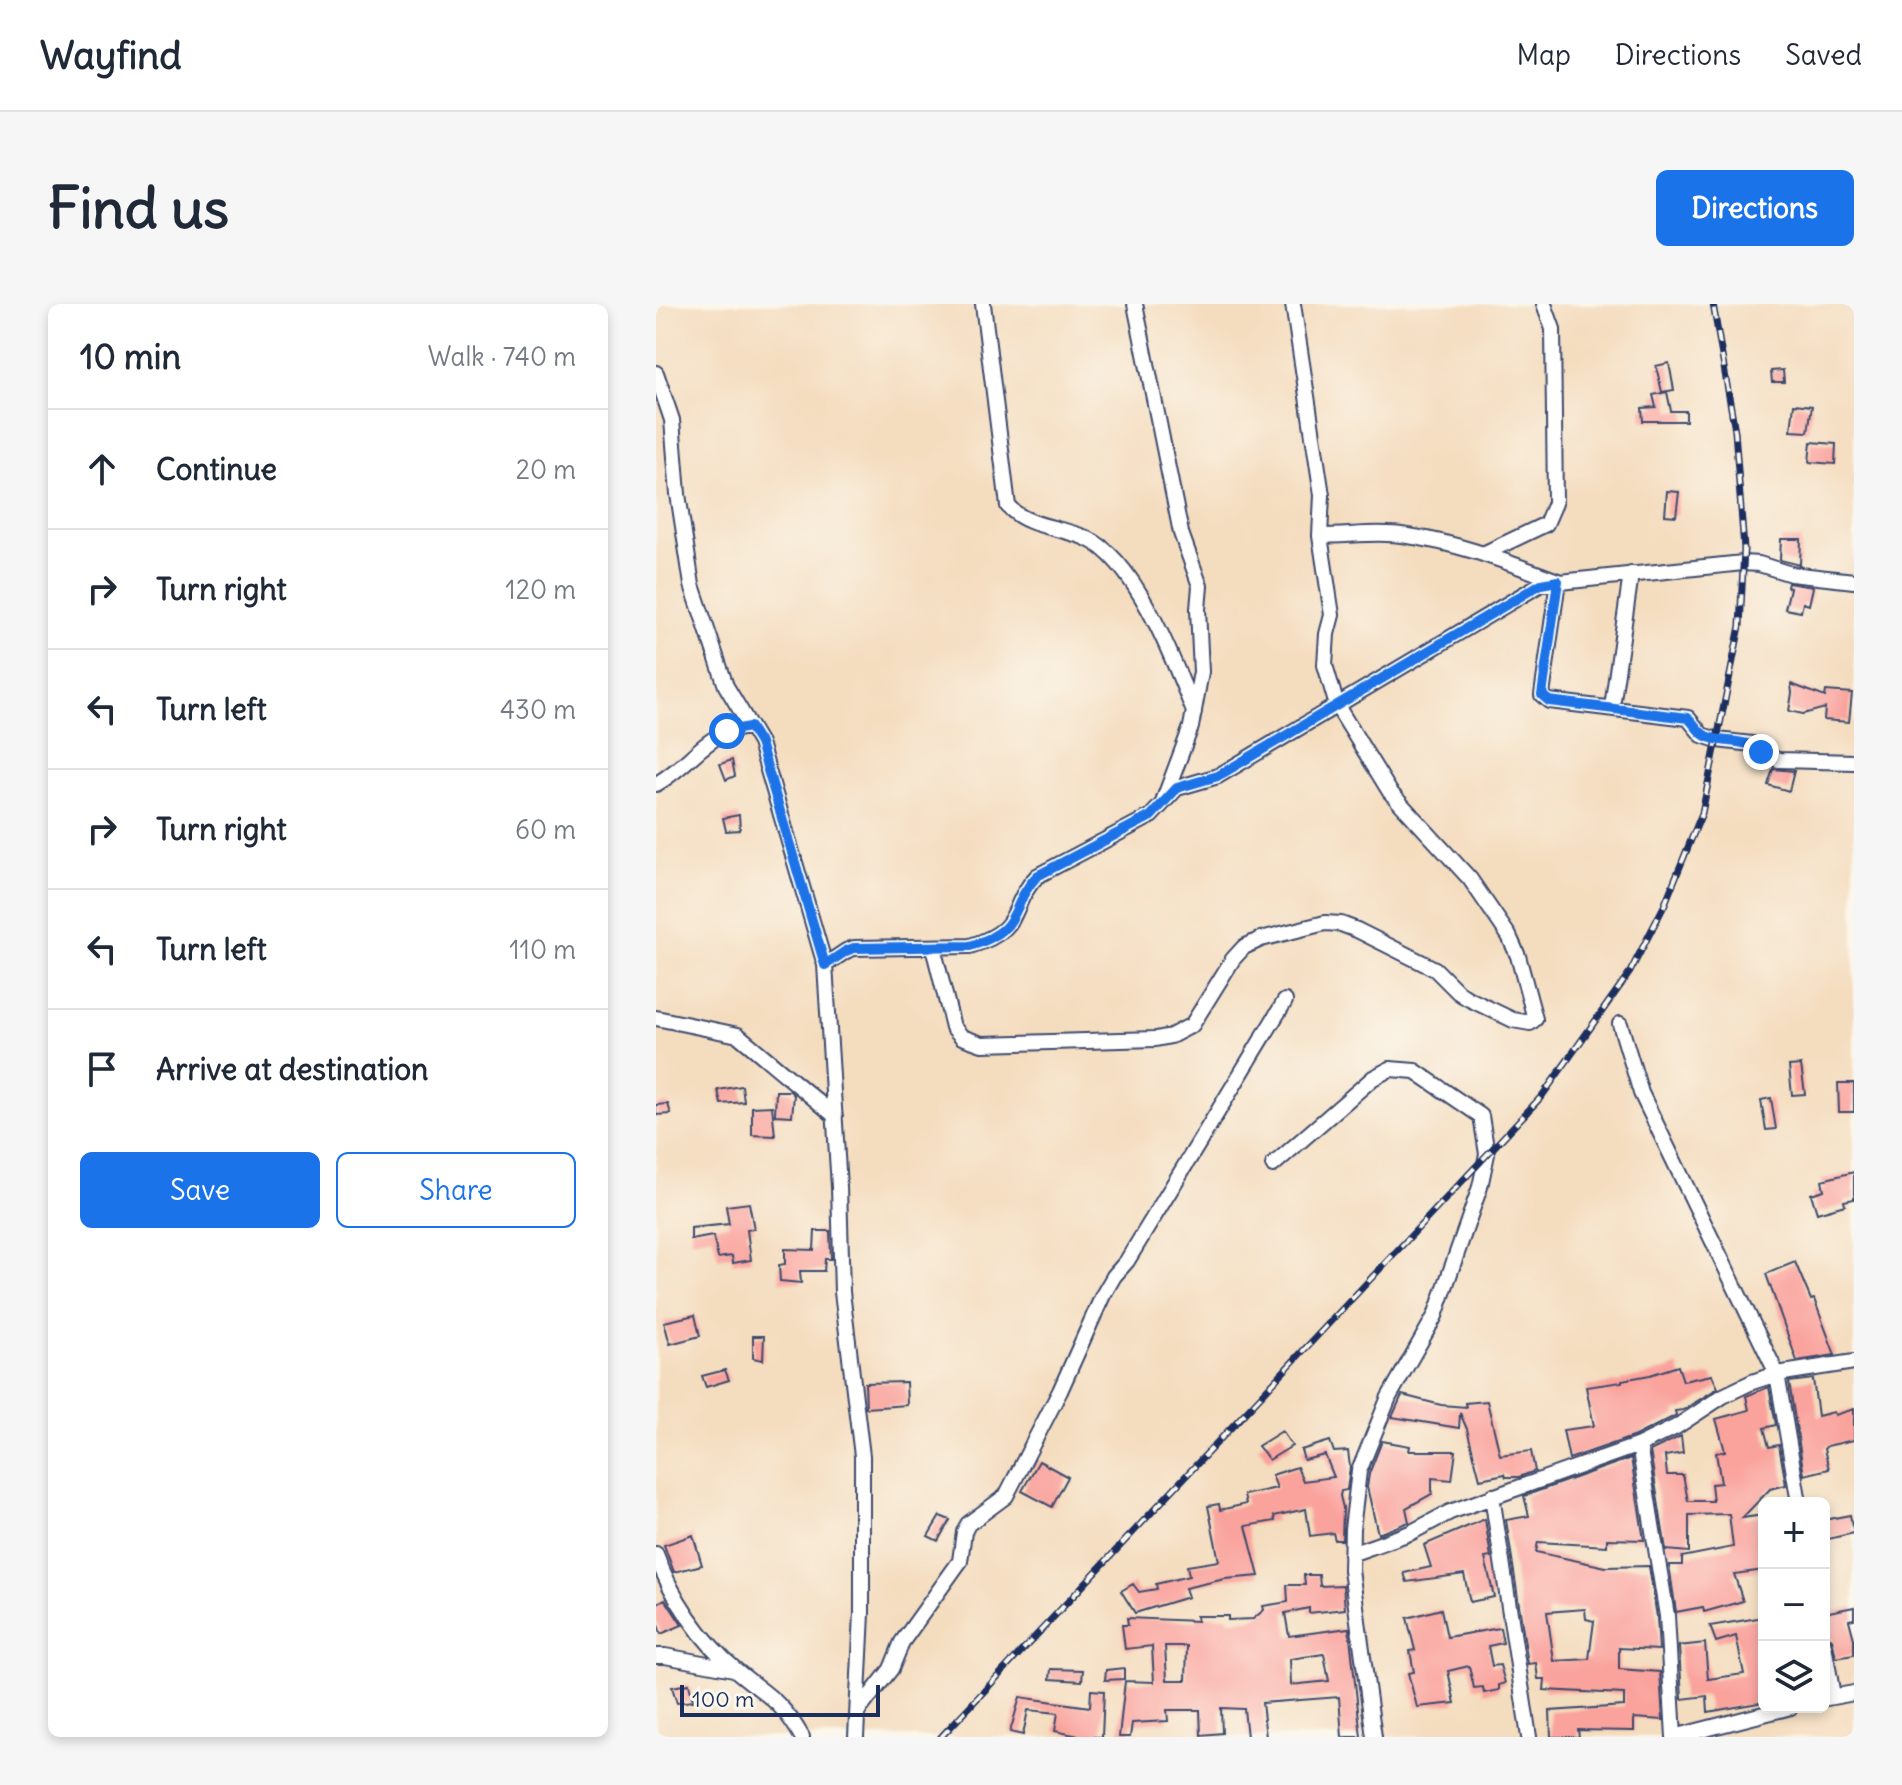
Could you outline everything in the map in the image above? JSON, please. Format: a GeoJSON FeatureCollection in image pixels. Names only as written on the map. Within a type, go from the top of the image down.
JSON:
{"type":"FeatureCollection","features":[{"type":"Feature","properties":{"kind":"street"},"geometry":{"type":"LineString","coordinates":[[983,304],[1008,506],[1017,516],[1089,539],[1123,569],[1163,636],[1194,713]]}},
{"type":"Feature","properties":{"kind":"street"},"geometry":{"type":"LineString","coordinates":[[1135,304],[1181,533],[1200,586],[1201,672],[1194,713],[1161,806]]}},
{"type":"Feature","properties":{"kind":"street"},"geometry":{"type":"LineString","coordinates":[[933,947],[953,1027],[962,1037],[982,1044],[1171,1036],[1192,1025],[1233,959],[1244,947],[1261,939],[1325,923],[1357,930],[1435,969],[1467,998],[1513,1020],[1530,1023],[1535,1019],[1518,956],[1509,936],[1470,879],[1390,792],[1337,706],[1325,665],[1332,615],[1320,536],[1322,495],[1293,304]]}},
{"type":"Feature","properties":{"kind":"street"},"geometry":{"type":"LineString","coordinates":[[1483,554],[1546,524],[1555,503],[1553,329],[1544,304]]}},
{"type":"Feature","properties":{"kind":"street"},"geometry":{"type":"LineString","coordinates":[[656,373],[672,420],[678,494],[692,585],[726,686],[760,743],[825,965],[842,1292],[862,1456],[862,1613],[856,1737]]}},
{"type":"Feature","properties":{"kind":"street"},"geometry":{"type":"LineString","coordinates":[[1320,536],[1371,533],[1407,535],[1483,554],[1558,581]]}},
{"type":"Feature","properties":{"kind":"street"},"geometry":{"type":"LineString","coordinates":[[825,965],[854,948],[970,946],[986,941],[1003,931],[1014,918],[1037,876],[1151,816],[1177,788],[1218,776],[1476,624],[1528,590],[1558,581],[1743,563],[1759,564],[1791,574],[1854,581]]}},
{"type":"Feature","properties":{"kind":"street"},"geometry":{"type":"LineString","coordinates":[[1612,707],[1631,574]]}},
{"type":"Feature","properties":{"kind":"street"},"geometry":{"type":"LineString","coordinates":[[1558,581],[1542,695],[1549,701],[1688,718],[1702,735],[1752,744],[1769,757],[1779,760],[1854,762]]}},
{"type":"Feature","properties":{"kind":"street"},"geometry":{"type":"LineString","coordinates":[[656,784],[675,773],[727,731],[750,727]]}},
{"type":"Feature","properties":{"kind":"street"},"geometry":{"type":"LineString","coordinates":[[859,1710],[891,1669],[902,1642],[960,1561],[968,1524],[1006,1496],[1060,1391],[1086,1328],[1108,1286],[1127,1261],[1285,1001]]}},
{"type":"Feature","properties":{"kind":"street"},"geometry":{"type":"LineString","coordinates":[[656,1018],[738,1035],[835,1116]]}},
{"type":"Feature","properties":{"kind":"street"},"geometry":{"type":"LineString","coordinates":[[1620,1024],[1641,1093],[1777,1374],[1798,1497]]}},
{"type":"Feature","properties":{"kind":"street"},"geometry":{"type":"LineString","coordinates":[[1273,1165],[1373,1078],[1390,1069],[1415,1071],[1481,1116],[1487,1154],[1480,1187],[1435,1316],[1389,1397],[1359,1471],[1351,1554],[1374,1737]]}},
{"type":"Feature","properties":{"kind":"street"},"geometry":{"type":"LineString","coordinates":[[1351,1554],[1410,1533],[1450,1512],[1492,1496],[1639,1445],[1752,1382],[1777,1374],[1854,1362]]}},
{"type":"Feature","properties":{"kind":"street"},"geometry":{"type":"LineString","coordinates":[[1639,1445],[1667,1616],[1674,1737],[1768,1713]]}},
{"type":"Feature","properties":{"kind":"street"},"geometry":{"type":"LineString","coordinates":[[1492,1496],[1529,1737]]}},
{"type":"Feature","properties":{"kind":"street"},"geometry":{"type":"LineString","coordinates":[[656,1554],[673,1593],[702,1635],[734,1669],[783,1707],[802,1737]]}},
{"type":"Feature","properties":{"kind":"street"},"geometry":{"type":"LineString","coordinates":[[656,1656],[734,1669]]}},
{"type":"Feature","properties":{"kind":"street"},"geometry":{"type":"LineString","coordinates":[[1830,1698],[1854,1693]]}},
{"type":"Feature","properties":{"kind":"building"},"geometry":{"type":"Polygon","coordinates":[[[1669,363],[1674,390],[1662,392],[1656,366],[1669,363]]]}},
{"type":"Feature","properties":{"kind":"building"},"geometry":{"type":"Polygon","coordinates":[[[1783,370],[1784,382],[1772,382],[1771,371],[1783,370]]]}},
{"type":"Feature","properties":{"kind":"building"},"geometry":{"type":"Polygon","coordinates":[[[1667,392],[1671,411],[1686,411],[1686,421],[1643,421],[1642,408],[1656,407],[1653,395],[1667,392]]]}},
{"type":"Feature","properties":{"kind":"building"},"geometry":{"type":"Polygon","coordinates":[[[1794,404],[1812,406],[1808,432],[1791,431],[1794,404]]]}},
{"type":"Feature","properties":{"kind":"building"},"geometry":{"type":"Polygon","coordinates":[[[1811,442],[1836,444],[1835,464],[1809,462],[1811,442]]]}},
{"type":"Feature","properties":{"kind":"building"},"geometry":{"type":"Polygon","coordinates":[[[1667,491],[1679,492],[1676,516],[1665,515],[1667,491]]]}},
{"type":"Feature","properties":{"kind":"building"},"geometry":{"type":"Polygon","coordinates":[[[1781,539],[1801,539],[1800,565],[1780,560],[1781,539]]]}},
{"type":"Feature","properties":{"kind":"building"},"geometry":{"type":"Polygon","coordinates":[[[1788,583],[1813,587],[1809,605],[1803,603],[1801,612],[1785,609],[1790,588],[1787,587],[1788,583]]]}},
{"type":"Feature","properties":{"kind":"building"},"geometry":{"type":"Polygon","coordinates":[[[1791,684],[1825,697],[1826,691],[1852,693],[1849,722],[1824,720],[1825,708],[1803,714],[1789,711],[1791,684]]]}},
{"type":"Feature","properties":{"kind":"building"},"geometry":{"type":"Polygon","coordinates":[[[732,760],[735,776],[726,780],[720,764],[732,760]]]}},
{"type":"Feature","properties":{"kind":"building"},"geometry":{"type":"Polygon","coordinates":[[[1773,769],[1794,771],[1789,791],[1768,785],[1773,769]]]}},
{"type":"Feature","properties":{"kind":"building"},"geometry":{"type":"Polygon","coordinates":[[[739,815],[740,830],[726,831],[723,818],[739,815]]]}},
{"type":"Feature","properties":{"kind":"building"},"geometry":{"type":"Polygon","coordinates":[[[1801,1065],[1805,1094],[1792,1095],[1789,1066],[1801,1065]]]}},
{"type":"Feature","properties":{"kind":"building"},"geometry":{"type":"Polygon","coordinates":[[[1838,1083],[1854,1083],[1854,1112],[1839,1112],[1838,1083]]]}},
{"type":"Feature","properties":{"kind":"building"},"geometry":{"type":"Polygon","coordinates":[[[742,1086],[744,1102],[721,1104],[718,1090],[742,1086]]]}},
{"type":"Feature","properties":{"kind":"building"},"geometry":{"type":"Polygon","coordinates":[[[776,1091],[790,1091],[794,1095],[792,1116],[775,1115],[776,1091]]]}},
{"type":"Feature","properties":{"kind":"building"},"geometry":{"type":"Polygon","coordinates":[[[1771,1098],[1776,1129],[1766,1130],[1761,1100],[1771,1098]]]}},
{"type":"Feature","properties":{"kind":"building"},"geometry":{"type":"Polygon","coordinates":[[[668,1104],[671,1114],[656,1115],[656,1105],[668,1104]]]}},
{"type":"Feature","properties":{"kind":"building"},"geometry":{"type":"Polygon","coordinates":[[[772,1106],[775,1136],[752,1135],[752,1107],[772,1106]]]}},
{"type":"Feature","properties":{"kind":"building"},"geometry":{"type":"Polygon","coordinates":[[[1854,1172],[1854,1199],[1844,1201],[1845,1205],[1817,1213],[1811,1194],[1824,1190],[1822,1180],[1854,1172]]]}},
{"type":"Feature","properties":{"kind":"building"},"geometry":{"type":"Polygon","coordinates":[[[749,1203],[754,1229],[747,1230],[751,1260],[733,1263],[732,1256],[718,1258],[713,1236],[691,1240],[691,1228],[729,1224],[726,1206],[749,1203]]]}},
{"type":"Feature","properties":{"kind":"building"},"geometry":{"type":"Polygon","coordinates":[[[815,1231],[830,1231],[831,1259],[825,1259],[824,1271],[800,1271],[801,1283],[780,1281],[779,1265],[785,1264],[785,1249],[814,1250],[815,1231]]]}},
{"type":"Feature","properties":{"kind":"building"},"geometry":{"type":"Polygon","coordinates":[[[1795,1262],[1811,1300],[1814,1299],[1835,1355],[1797,1361],[1766,1274],[1795,1262]]]}},
{"type":"Feature","properties":{"kind":"building"},"geometry":{"type":"Polygon","coordinates":[[[695,1315],[700,1336],[670,1344],[664,1322],[695,1315]]]}},
{"type":"Feature","properties":{"kind":"building"},"geometry":{"type":"Polygon","coordinates":[[[753,1336],[764,1336],[763,1360],[753,1358],[753,1336]]]}},
{"type":"Feature","properties":{"kind":"building"},"geometry":{"type":"Polygon","coordinates":[[[1678,1366],[1683,1381],[1712,1375],[1718,1388],[1683,1410],[1675,1411],[1676,1415],[1671,1418],[1635,1436],[1569,1459],[1563,1430],[1594,1426],[1586,1387],[1622,1382],[1678,1366]]]}},
{"type":"Feature","properties":{"kind":"building"},"geometry":{"type":"Polygon","coordinates":[[[725,1370],[729,1380],[706,1387],[702,1376],[725,1370]]]}},
{"type":"Feature","properties":{"kind":"building"},"geometry":{"type":"Polygon","coordinates":[[[1813,1379],[1818,1416],[1854,1409],[1854,1440],[1827,1446],[1824,1449],[1829,1469],[1804,1475],[1789,1382],[1813,1379]]]}},
{"type":"Feature","properties":{"kind":"building"},"geometry":{"type":"Polygon","coordinates":[[[906,1382],[907,1405],[866,1408],[865,1383],[906,1382]]]}},
{"type":"Feature","properties":{"kind":"building"},"geometry":{"type":"Polygon","coordinates":[[[1769,1387],[1776,1425],[1764,1428],[1769,1447],[1779,1445],[1786,1485],[1770,1489],[1758,1497],[1758,1501],[1742,1518],[1758,1516],[1758,1571],[1734,1574],[1743,1601],[1704,1612],[1703,1607],[1676,1612],[1669,1565],[1682,1565],[1682,1557],[1733,1547],[1729,1514],[1689,1515],[1689,1552],[1666,1550],[1650,1451],[1681,1436],[1683,1453],[1665,1456],[1667,1475],[1683,1475],[1688,1501],[1713,1501],[1711,1484],[1721,1483],[1716,1453],[1725,1451],[1716,1419],[1749,1410],[1746,1396],[1769,1387]]]}},
{"type":"Feature","properties":{"kind":"building"},"geometry":{"type":"Polygon","coordinates":[[[1402,1395],[1441,1405],[1466,1407],[1465,1403],[1487,1401],[1500,1455],[1531,1451],[1535,1471],[1519,1477],[1506,1477],[1505,1474],[1480,1479],[1460,1413],[1459,1428],[1392,1417],[1402,1395]]]}},
{"type":"Feature","properties":{"kind":"building"},"geometry":{"type":"Polygon","coordinates":[[[1282,1431],[1292,1446],[1269,1460],[1258,1446],[1282,1431]]]}},
{"type":"Feature","properties":{"kind":"building"},"geometry":{"type":"Polygon","coordinates":[[[1330,1441],[1334,1452],[1348,1451],[1350,1467],[1347,1490],[1341,1491],[1340,1496],[1343,1508],[1342,1540],[1335,1540],[1333,1533],[1310,1536],[1306,1509],[1274,1516],[1275,1521],[1246,1526],[1259,1576],[1225,1579],[1185,1588],[1188,1597],[1135,1613],[1121,1591],[1133,1584],[1139,1592],[1157,1589],[1156,1584],[1189,1576],[1187,1566],[1219,1561],[1208,1506],[1219,1504],[1220,1510],[1246,1504],[1244,1495],[1277,1488],[1272,1475],[1297,1467],[1303,1481],[1334,1477],[1325,1455],[1304,1460],[1301,1450],[1330,1441]]]}},
{"type":"Feature","properties":{"kind":"building"},"geometry":{"type":"Polygon","coordinates":[[[1382,1441],[1410,1446],[1409,1451],[1456,1451],[1452,1480],[1432,1478],[1432,1494],[1406,1508],[1409,1522],[1378,1534],[1367,1487],[1382,1441]]]}},
{"type":"Feature","properties":{"kind":"building"},"geometry":{"type":"Polygon","coordinates":[[[1631,1458],[1644,1540],[1607,1539],[1607,1546],[1538,1542],[1536,1552],[1606,1567],[1649,1566],[1659,1650],[1619,1648],[1619,1669],[1660,1672],[1663,1720],[1634,1718],[1634,1731],[1578,1730],[1579,1737],[1551,1737],[1550,1711],[1624,1706],[1624,1694],[1544,1690],[1545,1679],[1538,1679],[1536,1663],[1528,1664],[1506,1520],[1529,1516],[1524,1496],[1631,1458]],[[1585,1609],[1547,1612],[1554,1661],[1589,1659],[1594,1621],[1586,1619],[1585,1609]]]}},
{"type":"Feature","properties":{"kind":"building"},"geometry":{"type":"Polygon","coordinates":[[[1039,1461],[1068,1477],[1052,1507],[1022,1491],[1039,1461]]]}},
{"type":"Feature","properties":{"kind":"building"},"geometry":{"type":"Polygon","coordinates":[[[1850,1515],[1854,1533],[1830,1539],[1830,1519],[1850,1515]]]}},
{"type":"Feature","properties":{"kind":"building"},"geometry":{"type":"Polygon","coordinates":[[[940,1516],[950,1520],[938,1541],[928,1536],[940,1516]]]}},
{"type":"Feature","properties":{"kind":"building"},"geometry":{"type":"Polygon","coordinates":[[[1485,1519],[1491,1557],[1485,1558],[1494,1597],[1470,1602],[1464,1574],[1407,1582],[1404,1573],[1431,1567],[1424,1545],[1485,1519]]]}},
{"type":"Feature","properties":{"kind":"building"},"geometry":{"type":"Polygon","coordinates":[[[693,1535],[702,1565],[674,1572],[664,1545],[693,1535]]]}},
{"type":"Feature","properties":{"kind":"building"},"geometry":{"type":"Polygon","coordinates":[[[1304,1575],[1319,1575],[1320,1586],[1343,1585],[1345,1609],[1309,1613],[1309,1608],[1285,1613],[1289,1636],[1349,1628],[1361,1737],[1342,1737],[1339,1697],[1262,1703],[1266,1737],[1247,1737],[1244,1709],[1221,1708],[1222,1733],[1201,1735],[1200,1710],[1167,1710],[1168,1721],[1132,1723],[1130,1737],[1119,1737],[1125,1681],[1154,1682],[1152,1646],[1125,1649],[1122,1625],[1128,1625],[1127,1618],[1197,1621],[1196,1616],[1228,1616],[1228,1620],[1253,1619],[1264,1610],[1263,1606],[1288,1602],[1287,1585],[1305,1585],[1304,1575]],[[1165,1646],[1167,1680],[1186,1680],[1187,1646],[1165,1646]],[[1324,1654],[1290,1659],[1291,1685],[1329,1681],[1324,1654]]]}},
{"type":"Feature","properties":{"kind":"building"},"geometry":{"type":"Polygon","coordinates":[[[665,1599],[682,1625],[661,1634],[656,1619],[656,1604],[665,1599]]]}},
{"type":"Feature","properties":{"kind":"building"},"geometry":{"type":"Polygon","coordinates":[[[1854,1607],[1854,1619],[1849,1620],[1854,1655],[1836,1658],[1830,1638],[1830,1612],[1854,1607]]]}},
{"type":"Feature","properties":{"kind":"building"},"geometry":{"type":"Polygon","coordinates":[[[1441,1609],[1447,1637],[1500,1628],[1503,1643],[1488,1646],[1492,1666],[1500,1665],[1505,1683],[1499,1685],[1499,1690],[1484,1693],[1483,1687],[1474,1688],[1469,1666],[1448,1671],[1455,1703],[1417,1707],[1408,1673],[1414,1672],[1410,1651],[1415,1650],[1407,1618],[1441,1609]]]}},
{"type":"Feature","properties":{"kind":"building"},"geometry":{"type":"Polygon","coordinates":[[[1758,1618],[1758,1703],[1708,1712],[1707,1696],[1682,1699],[1679,1646],[1705,1643],[1708,1679],[1744,1674],[1736,1636],[1716,1642],[1710,1626],[1758,1618]]]}},
{"type":"Feature","properties":{"kind":"building"},"geometry":{"type":"Polygon","coordinates":[[[1124,1668],[1124,1679],[1105,1680],[1106,1670],[1124,1668]]]}},
{"type":"Feature","properties":{"kind":"building"},"geometry":{"type":"Polygon","coordinates":[[[1051,1669],[1083,1670],[1082,1681],[1050,1679],[1051,1669]]]}},
{"type":"Feature","properties":{"kind":"building"},"geometry":{"type":"Polygon","coordinates":[[[689,1684],[693,1701],[677,1703],[672,1687],[689,1684]]]}},
{"type":"Feature","properties":{"kind":"building"},"geometry":{"type":"Polygon","coordinates":[[[1091,1690],[1104,1691],[1102,1737],[1083,1737],[1055,1731],[1058,1713],[1028,1710],[1023,1735],[1010,1732],[1020,1697],[1090,1707],[1091,1690]]]}},
{"type":"Feature","properties":{"kind":"railway"},"geometry":{"type":"LineString","coordinates":[[941,1737],[1542,1096],[1630,972],[1664,906],[1702,813],[1740,626],[1744,549],[1735,431],[1713,304]]}},
{"type":"Feature","properties":{"kind":"route"},"geometry":{"type":"LineString","coordinates":[[727,731],[750,727],[760,743],[825,965],[854,948],[970,946],[986,941],[1003,931],[1014,918],[1037,876],[1151,816],[1177,788],[1218,776],[1541,584],[1558,581],[1542,695],[1549,701],[1688,718],[1702,735],[1717,740],[1744,741],[1761,752]]}}]}
